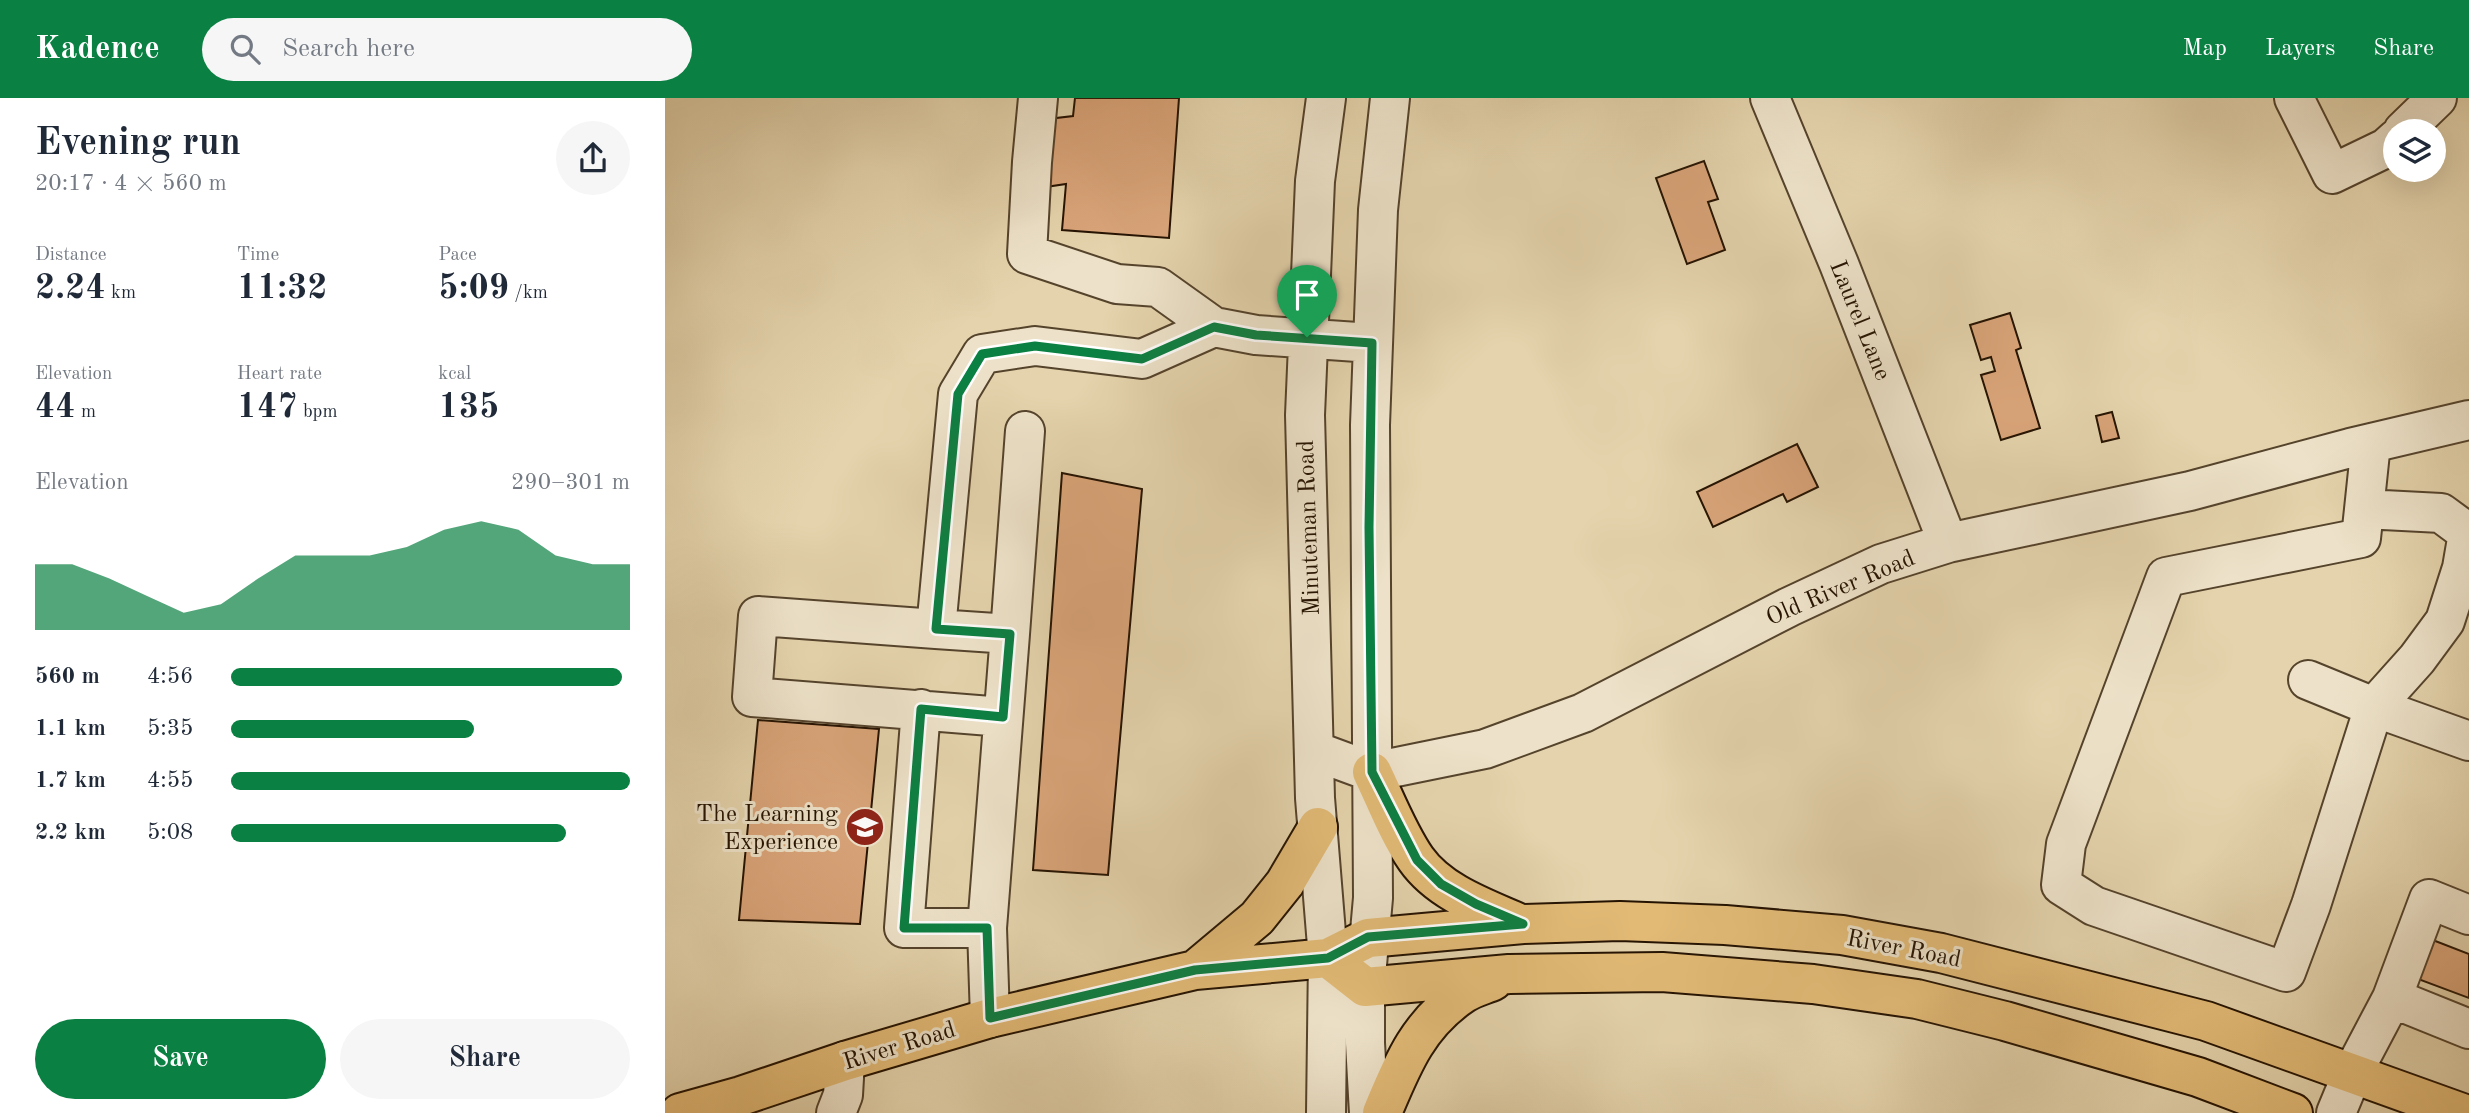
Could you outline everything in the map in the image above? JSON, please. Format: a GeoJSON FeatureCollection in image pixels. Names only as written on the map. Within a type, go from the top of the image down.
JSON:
{"type":"FeatureCollection","features":[{"type":"Feature","properties":{"kind":"main road"},"geometry":{"type":"LineString","coordinates":[[1372,772],[1417,860],[1441,884],[1476,904],[1523,924]]}},
{"type":"Feature","properties":{"kind":"main road"},"geometry":{"type":"LineString","coordinates":[[1195,970],[1257,918],[1285,883],[1318,827]]}},
{"type":"Feature","properties":{"kind":"main road","name":"River Road"},"geometry":{"type":"LineString","coordinates":[[680,1113],[990,1018],[1195,970],[1328,958],[1368,937],[1523,924],[1621,920],[1842,935],[1941,953],[2206,1021],[2462,1113]]}},
{"type":"Feature","properties":{"kind":"main road"},"geometry":{"type":"LineString","coordinates":[[1328,958],[1366,987]]}},
{"type":"Feature","properties":{"kind":"main road","name":"River Road"},"geometry":{"type":"LineString","coordinates":[[1366,987],[1509,974],[1662,972],[1813,984],[1917,999],[2005,1021],[2198,1077],[2293,1113]]}},
{"type":"Feature","properties":{"kind":"main road"},"geometry":{"type":"LineString","coordinates":[[1382,1113],[1404,1059],[1425,1027],[1464,993],[1509,974]]}},
{"type":"Feature","properties":{"kind":"street"},"geometry":{"type":"LineString","coordinates":[[1038,98],[1027,254],[1117,284],[1158,287],[1214,327],[1256,335],[1372,343]]}},
{"type":"Feature","properties":{"kind":"street","name":"Minuteman Road"},"geometry":{"type":"LineString","coordinates":[[1326,98],[1315,181],[1305,415],[1318,827],[1328,958],[1326,1113]]}},
{"type":"Feature","properties":{"kind":"street"},"geometry":{"type":"LineString","coordinates":[[1369,1113],[1365,1043],[1368,937],[1373,898],[1369,527],[1372,343],[1378,210],[1390,98]]}},
{"type":"Feature","properties":{"kind":"street","name":"Laurel Lane"},"geometry":{"type":"LineString","coordinates":[[1770,98],[1839,264],[1948,543]]}},
{"type":"Feature","properties":{"kind":"street"},"geometry":{"type":"LineString","coordinates":[[2294,98],[2332,174],[2383,149]]}},
{"type":"Feature","properties":{"kind":"street"},"geometry":{"type":"LineString","coordinates":[[2415,119],[2437,98]]}},
{"type":"Feature","properties":{"kind":"street"},"geometry":{"type":"LineString","coordinates":[[936,629],[958,394],[982,354],[1035,346],[1142,359],[1214,327]]}},
{"type":"Feature","properties":{"kind":"street","name":"Old River Road"},"geometry":{"type":"LineString","coordinates":[[1372,772],[1485,749],[1572,718],[1789,607],[1881,564],[1948,543],[2190,491],[2371,443],[2469,421]]}},
{"type":"Feature","properties":{"kind":"street"},"geometry":{"type":"LineString","coordinates":[[990,1018],[987,928],[1025,431]]}},
{"type":"Feature","properties":{"kind":"street"},"geometry":{"type":"LineString","coordinates":[[2364,509],[2441,513],[2468,533],[2462,568],[2445,621],[2417,659],[2374,707],[2311,905],[2286,972],[2094,906],[2061,885],[2066,844],[2166,577],[2361,538],[2364,509],[2371,443]]}},
{"type":"Feature","properties":{"kind":"street"},"geometry":{"type":"LineString","coordinates":[[1003,717],[752,696],[758,616],[1010,634]]}},
{"type":"Feature","properties":{"kind":"street"},"geometry":{"type":"LineString","coordinates":[[2308,680],[2469,741]]}},
{"type":"Feature","properties":{"kind":"street"},"geometry":{"type":"LineString","coordinates":[[921,709],[904,928],[987,928]]}},
{"type":"Feature","properties":{"kind":"street"},"geometry":{"type":"LineString","coordinates":[[1315,751],[1372,772]]}},
{"type":"Feature","properties":{"kind":"street"},"geometry":{"type":"LineString","coordinates":[[2336,1113],[2353,1072],[2392,998],[2429,899],[2469,915]]}},
{"type":"Feature","properties":{"kind":"street"},"geometry":{"type":"LineString","coordinates":[[2392,998],[2469,1029]]}},
{"type":"Feature","properties":{"kind":"street"},"geometry":{"type":"LineString","coordinates":[[836,1113],[843,1095],[845,1061]]}},
{"type":"Feature","properties":{"kind":"building"},"geometry":{"type":"Polygon","coordinates":[[[1075,98],[1179,98],[1169,238],[1062,230],[1066,184],[1039,188],[1048,119],[1073,116],[1075,98]]]}},
{"type":"Feature","properties":{"kind":"building"},"geometry":{"type":"Polygon","coordinates":[[[1704,161],[1718,199],[1708,202],[1725,250],[1687,264],[1656,178],[1704,161]]]}},
{"type":"Feature","properties":{"kind":"building"},"geometry":{"type":"Polygon","coordinates":[[[2010,313],[2021,348],[2016,350],[2040,428],[2001,440],[1981,375],[1995,371],[1991,357],[1981,360],[1970,325],[2010,313]]]}},
{"type":"Feature","properties":{"kind":"building"},"geometry":{"type":"Polygon","coordinates":[[[2112,412],[2119,438],[2102,442],[2096,416],[2112,412]]]}},
{"type":"Feature","properties":{"kind":"building"},"geometry":{"type":"Polygon","coordinates":[[[1797,444],[1818,487],[1787,502],[1783,494],[1713,527],[1697,492],[1797,444]]]}},
{"type":"Feature","properties":{"kind":"building"},"geometry":{"type":"Polygon","coordinates":[[[1062,473],[1142,489],[1108,875],[1033,870],[1062,473]]]}},
{"type":"Feature","properties":{"kind":"building"},"geometry":{"type":"Polygon","coordinates":[[[758,720],[879,729],[860,924],[739,920],[758,720]]]}},
{"type":"Feature","properties":{"kind":"building"},"geometry":{"type":"Polygon","coordinates":[[[2425,937],[2469,954],[2469,998],[2410,976],[2425,937]]]}},
{"type":"Feature","properties":{"kind":"place","name":"The Learning Experience"},"geometry":{"type":"Point","coordinates":[865,827]}},
{"type":"Feature","properties":{"kind":"route"},"geometry":{"type":"LineString","coordinates":[[1214,327],[1256,335],[1307,337],[1372,343],[1369,527],[1372,772],[1417,860],[1441,884],[1476,904],[1523,924],[1368,937],[1328,958],[1195,970],[990,1018],[987,928],[904,928],[921,709],[1003,717],[1010,634],[936,629],[958,394],[982,354],[1035,346],[1142,359],[1214,327]]}}]}
